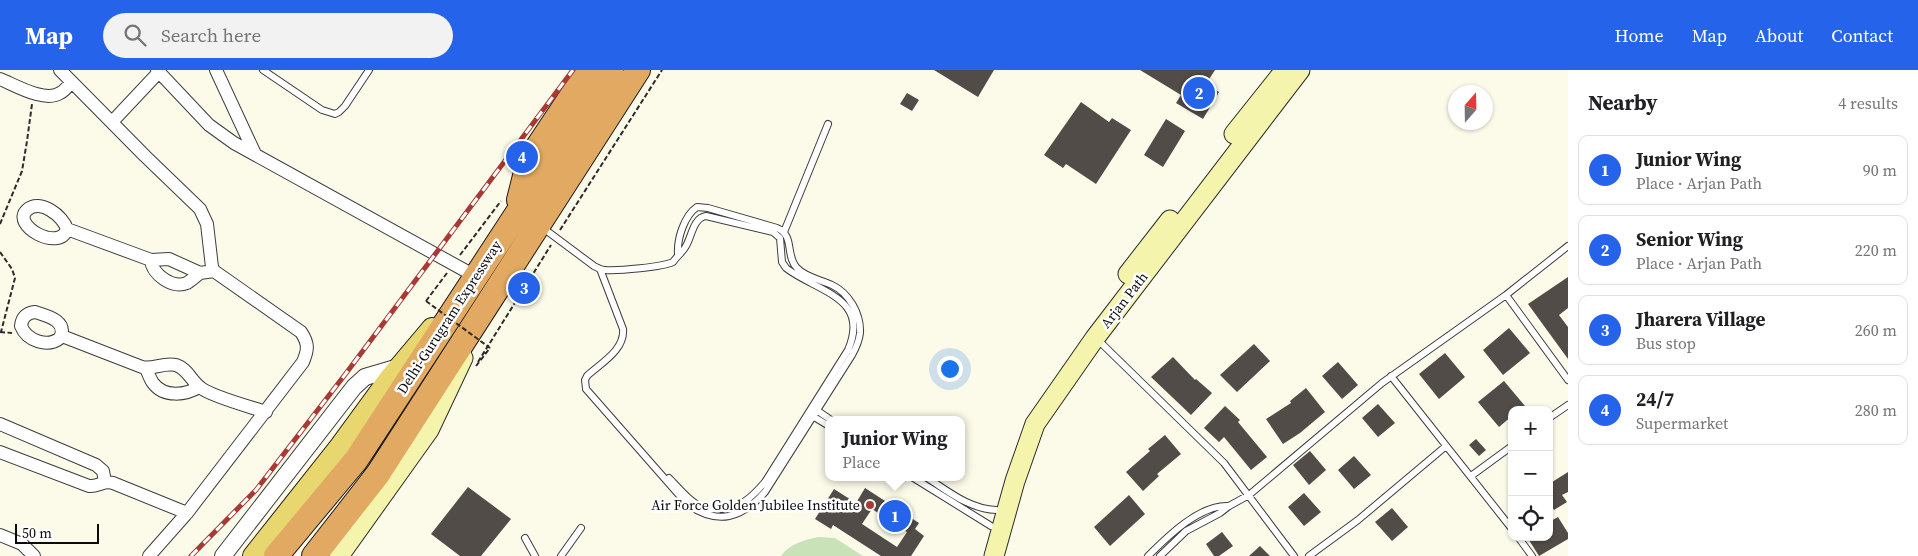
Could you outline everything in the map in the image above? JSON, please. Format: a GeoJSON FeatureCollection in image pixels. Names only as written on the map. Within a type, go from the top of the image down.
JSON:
{"type":"FeatureCollection","features":[{"type":"Feature","properties":{"kind":"highway"},"geometry":{"type":"LineString","coordinates":[[515,216],[529,160],[589,70]]}},
{"type":"Feature","properties":{"kind":"highway","name":"Delhi-Gurugram Expressway"},"geometry":{"type":"LineString","coordinates":[[276,556],[356,460],[611,70]]}},
{"type":"Feature","properties":{"kind":"highway","name":"Delhi-Gurugram Expressway"},"geometry":{"type":"LineString","coordinates":[[314,556],[378,474],[493,293],[547,231],[638,70]]}},
{"type":"Feature","properties":{"kind":"main road","name":"Arjan Path"},"geometry":{"type":"LineString","coordinates":[[983,556],[1015,447],[1024,426],[1083,332],[1285,70]]}},
{"type":"Feature","properties":{"kind":"main road","name":"Arjan Path"},"geometry":{"type":"LineString","coordinates":[[994,556],[1014,482],[1035,424],[1095,338],[1300,70]]}},
{"type":"Feature","properties":{"kind":"main road"},"geometry":{"type":"LineString","coordinates":[[253,556],[399,368],[476,276]]}},
{"type":"Feature","properties":{"kind":"main road"},"geometry":{"type":"LineString","coordinates":[[339,556],[429,430],[493,293]]}},
{"type":"Feature","properties":{"kind":"street"},"geometry":{"type":"LineString","coordinates":[[60,70],[200,209],[207,224],[214,271]]}},
{"type":"Feature","properties":{"kind":"street"},"geometry":{"type":"LineString","coordinates":[[216,70],[255,154]]}},
{"type":"Feature","properties":{"kind":"street"},"geometry":{"type":"LineString","coordinates":[[112,122],[158,71],[209,125],[234,143],[476,276]]}},
{"type":"Feature","properties":{"kind":"street"},"geometry":{"type":"LineString","coordinates":[[0,79],[33,93],[48,96],[55,96],[71,82]]}},
{"type":"Feature","properties":{"kind":"street"},"geometry":{"type":"LineString","coordinates":[[67,229],[151,260],[169,259],[200,272],[214,271],[302,332],[307,340],[308,350],[303,362],[187,513],[149,556]]}},
{"type":"Feature","properties":{"kind":"street"},"geometry":{"type":"LineString","coordinates":[[151,260],[155,272],[175,283],[187,283],[200,272]]}},
{"type":"Feature","properties":{"kind":"street"},"geometry":{"type":"LineString","coordinates":[[62,336],[146,368],[163,364],[176,366],[187,372],[199,387],[266,412]]}},
{"type":"Feature","properties":{"kind":"street"},"geometry":{"type":"LineString","coordinates":[[146,368],[153,384],[165,391],[180,394],[191,392],[199,387]]}},
{"type":"Feature","properties":{"kind":"street"},"geometry":{"type":"LineString","coordinates":[[223,556],[354,387],[365,376],[399,368]]}},
{"type":"Feature","properties":{"kind":"street"},"geometry":{"type":"LineString","coordinates":[[0,424],[96,464],[103,471],[105,482]]}},
{"type":"Feature","properties":{"kind":"street"},"geometry":{"type":"LineString","coordinates":[[0,452],[88,486],[96,486],[105,482],[113,483],[187,513]]}},
{"type":"Feature","properties":{"kind":"street"},"geometry":{"type":"LineString","coordinates":[[0,535],[22,544],[34,556]]}},
{"type":"Feature","properties":{"kind":"lane"},"geometry":{"type":"LineString","coordinates":[[263,70],[322,110],[335,114],[340,112],[345,106],[369,70]]}},
{"type":"Feature","properties":{"kind":"lane"},"geometry":{"type":"LineString","coordinates":[[784,232],[828,124]]}},
{"type":"Feature","properties":{"kind":"lane"},"geometry":{"type":"LineString","coordinates":[[600,269],[624,336],[618,348],[587,376],[586,384],[672,482],[690,499],[704,508],[731,508],[747,501],[765,482],[852,355],[859,340],[860,326],[854,308],[841,290],[797,268],[792,259],[788,238],[784,232],[777,228],[708,208],[696,208],[689,214],[682,231],[678,243],[678,254]]}},
{"type":"Feature","properties":{"kind":"lane"},"geometry":{"type":"LineString","coordinates":[[547,231],[600,269],[610,270],[670,264],[685,248],[697,221],[706,216],[773,232],[780,238],[782,262],[786,268],[842,300],[852,315],[854,334],[848,350],[812,412]]}},
{"type":"Feature","properties":{"kind":"lane"},"geometry":{"type":"LineString","coordinates":[[1160,556],[1186,531],[1249,495],[1391,376],[1506,295],[1568,246]]}},
{"type":"Feature","properties":{"kind":"lane"},"geometry":{"type":"LineString","coordinates":[[1506,295],[1568,380]]}},
{"type":"Feature","properties":{"kind":"lane"},"geometry":{"type":"LineString","coordinates":[[1095,338],[1213,451],[1249,495],[1294,556]]}},
{"type":"Feature","properties":{"kind":"lane"},"geometry":{"type":"LineString","coordinates":[[1391,376],[1508,524]]}},
{"type":"Feature","properties":{"kind":"lane"},"geometry":{"type":"LineString","coordinates":[[1553,415],[1568,405]]}},
{"type":"Feature","properties":{"kind":"lane"},"geometry":{"type":"LineString","coordinates":[[812,412],[825,417]]}},
{"type":"Feature","properties":{"kind":"lane"},"geometry":{"type":"LineString","coordinates":[[812,412],[825,423]]}},
{"type":"Feature","properties":{"kind":"lane"},"geometry":{"type":"LineString","coordinates":[[1308,556],[1358,520],[1446,446]]}},
{"type":"Feature","properties":{"kind":"lane"},"geometry":{"type":"LineString","coordinates":[[1471,476],[1508,449]]}},
{"type":"Feature","properties":{"kind":"lane"},"geometry":{"type":"LineString","coordinates":[[920,481],[994,518]]}},
{"type":"Feature","properties":{"kind":"lane"},"geometry":{"type":"LineString","coordinates":[[932,481],[973,506],[985,509],[994,518]]}},
{"type":"Feature","properties":{"kind":"lane"},"geometry":{"type":"LineString","coordinates":[[1148,556],[1183,524],[1217,507],[1229,506]]}},
{"type":"Feature","properties":{"kind":"lane"},"geometry":{"type":"LineString","coordinates":[[560,556],[581,528]]}},
{"type":"Feature","properties":{"kind":"lane"},"geometry":{"type":"LineString","coordinates":[[525,538],[535,556]]}},
{"type":"Feature","properties":{"kind":"lane"},"geometry":{"type":"LineString","coordinates":[[1521,541],[1532,556]]}},
{"type":"Feature","properties":{"kind":"path"},"geometry":{"type":"LineString","coordinates":[[442,280],[426,301],[490,348],[474,369],[547,231],[662,70]]}},
{"type":"Feature","properties":{"kind":"path"},"geometry":{"type":"LineString","coordinates":[[0,224],[22,171],[33,93]]}},
{"type":"Feature","properties":{"kind":"path"},"geometry":{"type":"LineString","coordinates":[[0,252],[12,269],[15,278],[1,332]]}},
{"type":"Feature","properties":{"kind":"green space"},"geometry":{"type":"Polygon","coordinates":[[[818,537],[835,538],[863,556],[781,556],[788,548],[802,541],[818,537]]]}},
{"type":"Feature","properties":{"kind":"building"},"geometry":{"type":"Polygon","coordinates":[[[934,70],[994,70],[978,97],[934,70]]]}},
{"type":"Feature","properties":{"kind":"building"},"geometry":{"type":"Polygon","coordinates":[[[1140,70],[1215,70],[1206,84],[1219,92],[1203,119],[1176,103],[1181,95],[1140,70]]]}},
{"type":"Feature","properties":{"kind":"building"},"geometry":{"type":"Polygon","coordinates":[[[907,93],[919,100],[912,111],[900,104],[907,93]]]}},
{"type":"Feature","properties":{"kind":"building"},"geometry":{"type":"Polygon","coordinates":[[[1081,102],[1109,122],[1112,118],[1131,130],[1096,184],[1066,164],[1063,168],[1044,155],[1081,102]]]}},
{"type":"Feature","properties":{"kind":"building"},"geometry":{"type":"Polygon","coordinates":[[[1166,119],[1185,131],[1163,167],[1144,155],[1166,119]]]}},
{"type":"Feature","properties":{"kind":"building"},"geometry":{"type":"Polygon","coordinates":[[[1568,277],[1568,308],[1559,315],[1568,327],[1568,359],[1528,304],[1568,277]]]}},
{"type":"Feature","properties":{"kind":"building"},"geometry":{"type":"Polygon","coordinates":[[[1509,328],[1530,353],[1503,375],[1483,350],[1509,328]]]}},
{"type":"Feature","properties":{"kind":"building"},"geometry":{"type":"Polygon","coordinates":[[[1254,344],[1270,361],[1237,392],[1220,375],[1254,344]]]}},
{"type":"Feature","properties":{"kind":"building"},"geometry":{"type":"Polygon","coordinates":[[[1445,353],[1465,377],[1439,399],[1419,374],[1445,353]]]}},
{"type":"Feature","properties":{"kind":"building"},"geometry":{"type":"Polygon","coordinates":[[[1173,357],[1195,380],[1212,393],[1191,415],[1151,377],[1173,357]]]}},
{"type":"Feature","properties":{"kind":"building"},"geometry":{"type":"Polygon","coordinates":[[[1338,362],[1358,385],[1342,399],[1322,376],[1338,362]]]}},
{"type":"Feature","properties":{"kind":"building"},"geometry":{"type":"Polygon","coordinates":[[[1504,381],[1525,406],[1508,406],[1508,419],[1499,427],[1478,402],[1504,381]]]}},
{"type":"Feature","properties":{"kind":"building"},"geometry":{"type":"Polygon","coordinates":[[[1306,388],[1325,412],[1300,433],[1283,444],[1266,419],[1291,403],[1290,401],[1306,388]]]}},
{"type":"Feature","properties":{"kind":"building"},"geometry":{"type":"Polygon","coordinates":[[[1378,404],[1395,423],[1378,437],[1362,418],[1378,404]]]}},
{"type":"Feature","properties":{"kind":"building"},"geometry":{"type":"Polygon","coordinates":[[[1225,406],[1240,420],[1238,422],[1267,457],[1251,470],[1224,437],[1219,442],[1204,428],[1225,406]]]}},
{"type":"Feature","properties":{"kind":"building"},"geometry":{"type":"Polygon","coordinates":[[[1165,435],[1181,454],[1157,474],[1159,476],[1143,491],[1126,472],[1150,451],[1148,449],[1165,435]]]}},
{"type":"Feature","properties":{"kind":"building"},"geometry":{"type":"Polygon","coordinates":[[[1476,439],[1486,450],[1479,456],[1469,445],[1476,439]]]}},
{"type":"Feature","properties":{"kind":"building"},"geometry":{"type":"Polygon","coordinates":[[[1310,451],[1326,470],[1309,485],[1293,465],[1310,451]]]}},
{"type":"Feature","properties":{"kind":"building"},"geometry":{"type":"Polygon","coordinates":[[[1354,456],[1371,475],[1354,489],[1338,470],[1354,456]]]}},
{"type":"Feature","properties":{"kind":"building"},"geometry":{"type":"Polygon","coordinates":[[[1568,472],[1568,492],[1562,495],[1567,502],[1554,510],[1553,508],[1553,481],[1568,472]]]}},
{"type":"Feature","properties":{"kind":"building"},"geometry":{"type":"Polygon","coordinates":[[[468,487],[511,519],[481,556],[460,556],[431,534],[468,487]]]}},
{"type":"Feature","properties":{"kind":"building"},"geometry":{"type":"Polygon","coordinates":[[[865,488],[919,523],[915,529],[924,536],[911,556],[881,556],[833,525],[831,529],[815,519],[834,489],[856,503],[865,488]],[[872,509],[862,524],[897,547],[907,532],[872,509]]]}},
{"type":"Feature","properties":{"kind":"building"},"geometry":{"type":"Polygon","coordinates":[[[1304,493],[1321,512],[1304,526],[1288,507],[1304,493]]]}},
{"type":"Feature","properties":{"kind":"building"},"geometry":{"type":"Polygon","coordinates":[[[1129,495],[1145,514],[1110,546],[1094,527],[1129,495]]]}},
{"type":"Feature","properties":{"kind":"building"},"geometry":{"type":"Polygon","coordinates":[[[1392,508],[1408,527],[1392,541],[1375,522],[1392,508]]]}},
{"type":"Feature","properties":{"kind":"building"},"geometry":{"type":"Polygon","coordinates":[[[1558,517],[1568,533],[1568,539],[1539,556],[1530,541],[1553,541],[1553,520],[1558,517]]]}},
{"type":"Feature","properties":{"kind":"building"},"geometry":{"type":"Polygon","coordinates":[[[1222,532],[1233,546],[1219,556],[1214,556],[1206,544],[1222,532]]]}},
{"type":"Feature","properties":{"kind":"building"},"geometry":{"type":"Polygon","coordinates":[[[1260,546],[1270,556],[1249,556],[1260,546]]]}},
{"type":"Feature","properties":{"kind":"railway"},"geometry":{"type":"LineString","coordinates":[[191,556],[256,490],[347,372],[573,70]]}},
{"type":"Feature","properties":{"kind":"place","name":"Senior Wing"},"geometry":{"type":"Point","coordinates":[1199,93]}},
{"type":"Feature","properties":{"kind":"place","name":"24/7"},"geometry":{"type":"Point","coordinates":[522,157]}},
{"type":"Feature","properties":{"kind":"place","name":"Jharera Village"},"geometry":{"type":"Point","coordinates":[524,288]}},
{"type":"Feature","properties":{"kind":"place","name":"Air Force Golden Jubilee Institute"},"geometry":{"type":"Point","coordinates":[870,505]}},
{"type":"Feature","properties":{"kind":"place","name":"Junior Wing"},"geometry":{"type":"Point","coordinates":[895,516]}}]}
